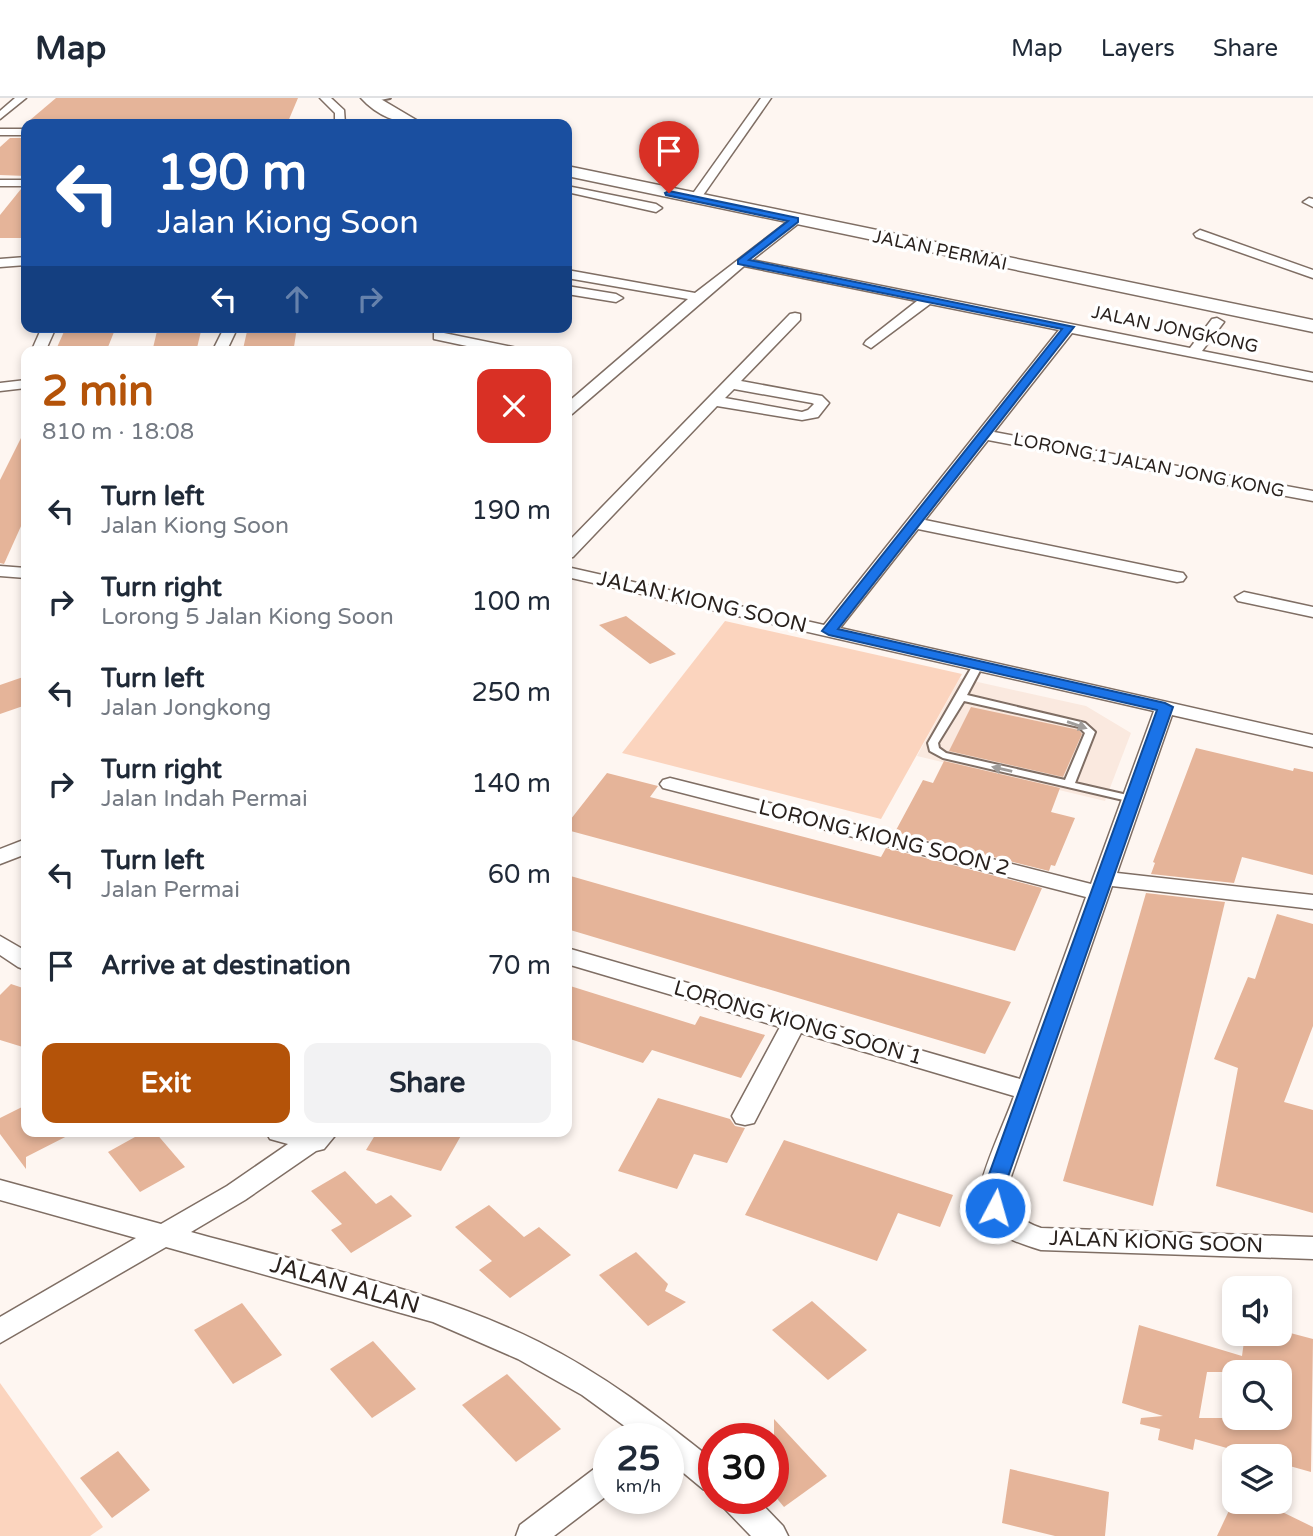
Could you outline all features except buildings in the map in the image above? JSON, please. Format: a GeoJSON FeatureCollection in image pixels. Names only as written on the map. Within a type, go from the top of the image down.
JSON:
{"type":"FeatureCollection","features":[{"type":"Feature","properties":{"kind":"street"},"geometry":{"type":"LineString","coordinates":[[0,99],[20,98]]}},
{"type":"Feature","properties":{"kind":"street"},"geometry":{"type":"LineString","coordinates":[[0,116],[20,98]]}},
{"type":"Feature","properties":{"kind":"street"},"geometry":{"type":"LineString","coordinates":[[325,98],[340,113],[340,119]]}},
{"type":"Feature","properties":{"kind":"street"},"geometry":{"type":"LineString","coordinates":[[695,199],[766,98]]}},
{"type":"Feature","properties":{"kind":"street"},"geometry":{"type":"LineString","coordinates":[[376,99],[387,111],[404,119]]}},
{"type":"Feature","properties":{"kind":"street"},"geometry":{"type":"LineString","coordinates":[[0,132],[21,132]]}},
{"type":"Feature","properties":{"kind":"street","name":"JALAN PERMAI"},"geometry":{"type":"LineString","coordinates":[[572,172],[1313,327]]}},
{"type":"Feature","properties":{"kind":"street"},"geometry":{"type":"LineString","coordinates":[[0,183],[21,183]]}},
{"type":"Feature","properties":{"kind":"street"},"geometry":{"type":"LineString","coordinates":[[572,190],[656,208]]}},
{"type":"Feature","properties":{"kind":"street"},"geometry":{"type":"LineString","coordinates":[[572,407],[698,297],[795,220]]}},
{"type":"Feature","properties":{"kind":"street"},"geometry":{"type":"LineString","coordinates":[[1200,234],[1313,274]]}},
{"type":"Feature","properties":{"kind":"street"},"geometry":{"type":"LineString","coordinates":[[0,263],[21,260]]}},
{"type":"Feature","properties":{"kind":"street","name":"JALAN JONGKONG"},"geometry":{"type":"LineString","coordinates":[[741,262],[1313,377]]}},
{"type":"Feature","properties":{"kind":"street"},"geometry":{"type":"LineString","coordinates":[[572,275],[698,297]]}},
{"type":"Feature","properties":{"kind":"street"},"geometry":{"type":"LineString","coordinates":[[572,291],[617,298]]}},
{"type":"Feature","properties":{"kind":"street"},"geometry":{"type":"LineString","coordinates":[[871,344],[928,299]]}},
{"type":"Feature","properties":{"kind":"street"},"geometry":{"type":"LineString","coordinates":[[572,548],[795,317]]}},
{"type":"Feature","properties":{"kind":"street"},"geometry":{"type":"LineString","coordinates":[[1194,352],[1217,322]]}},
{"type":"Feature","properties":{"kind":"street"},"geometry":{"type":"LineString","coordinates":[[829,631],[1069,327]]}},
{"type":"Feature","properties":{"kind":"street"},"geometry":{"type":"LineString","coordinates":[[222,346],[228,333]]}},
{"type":"Feature","properties":{"kind":"street"},"geometry":{"type":"LineString","coordinates":[[439,336],[488,346]]}},
{"type":"Feature","properties":{"kind":"street"},"geometry":{"type":"LineString","coordinates":[[0,387],[21,383]]}},
{"type":"Feature","properties":{"kind":"street"},"geometry":{"type":"LineString","coordinates":[[714,401],[802,415],[813,414],[822,403],[817,399],[730,384]]}},
{"type":"Feature","properties":{"kind":"street","name":"LORONG 1 JALAN JONG KONG"},"geometry":{"type":"LineString","coordinates":[[984,435],[1313,496]]}},
{"type":"Feature","properties":{"kind":"street"},"geometry":{"type":"LineString","coordinates":[[914,523],[1177,577]]}},
{"type":"Feature","properties":{"kind":"street"},"geometry":{"type":"LineString","coordinates":[[0,571],[21,573]]}},
{"type":"Feature","properties":{"kind":"street","name":"JALAN KIONG SOON"},"geometry":{"type":"LineString","coordinates":[[572,573],[1313,741]]}},
{"type":"Feature","properties":{"kind":"street"},"geometry":{"type":"LineString","coordinates":[[1244,597],[1313,612]]}},
{"type":"Feature","properties":{"kind":"street","name":"JALAN KIONG SOON"},"geometry":{"type":"LineString","coordinates":[[1165,707],[993,1191],[995,1208],[1004,1222],[1021,1233],[1041,1239],[1313,1248]]}},
{"type":"Feature","properties":{"kind":"street","name":"LORONG KIONG SOON 2"},"geometry":{"type":"LineString","coordinates":[[670,784],[1102,885],[1313,902]]}},
{"type":"Feature","properties":{"kind":"street"},"geometry":{"type":"LineString","coordinates":[[0,857],[21,848]]}},
{"type":"Feature","properties":{"kind":"street"},"geometry":{"type":"LineString","coordinates":[[0,944],[21,959]]}},
{"type":"Feature","properties":{"kind":"street","name":"LORONG KIONG SOON 1"},"geometry":{"type":"LineString","coordinates":[[572,957],[1029,1091]]}},
{"type":"Feature","properties":{"kind":"street"},"geometry":{"type":"LineString","coordinates":[[745,1116],[795,1023]]}},
{"type":"Feature","properties":{"kind":"street"},"geometry":{"type":"LineString","coordinates":[[0,1331],[236,1193],[320,1137]]}},
{"type":"Feature","properties":{"kind":"street","name":"JALAN ALAN"},"geometry":{"type":"LineString","coordinates":[[0,1190],[439,1312],[528,1350],[592,1386],[642,1423]]}},
{"type":"Feature","properties":{"kind":"street","name":"JALAN ALAN"},"geometry":{"type":"LineString","coordinates":[[684,1455],[698,1466]]}},
{"type":"Feature","properties":{"kind":"street"},"geometry":{"type":"LineString","coordinates":[[531,1535],[593,1488]]}},
{"type":"Feature","properties":{"kind":"street"},"geometry":{"type":"LineString","coordinates":[[751,1514],[772,1536]]}},
{"type":"Feature","properties":{"kind":"lane"},"geometry":{"type":"LineString","coordinates":[[978,665],[933,743],[937,752],[1132,799]]}},
{"type":"Feature","properties":{"kind":"lane"},"geometry":{"type":"LineString","coordinates":[[961,697],[1086,726],[1090,732],[1069,785]]}},
{"type":"Feature","properties":{"kind":"shaded area"},"geometry":{"type":"Polygon","coordinates":[[[725,621],[962,674],[881,819],[622,753],[725,621]]]}},
{"type":"Feature","properties":{"kind":"shaded area"},"geometry":{"type":"Polygon","coordinates":[[[960,678],[1086,706],[1131,733],[1105,801],[917,756],[960,678]]]}},
{"type":"Feature","properties":{"kind":"shaded area"},"geometry":{"type":"Polygon","coordinates":[[[0,1383],[103,1527],[90,1536],[0,1536],[0,1383]]]}},
{"type":"Feature","properties":{"kind":"route"},"geometry":{"type":"LineString","coordinates":[[669,193],[795,220],[741,262],[1069,327],[829,631],[1165,707],[993,1191],[995,1208]]}}]}
